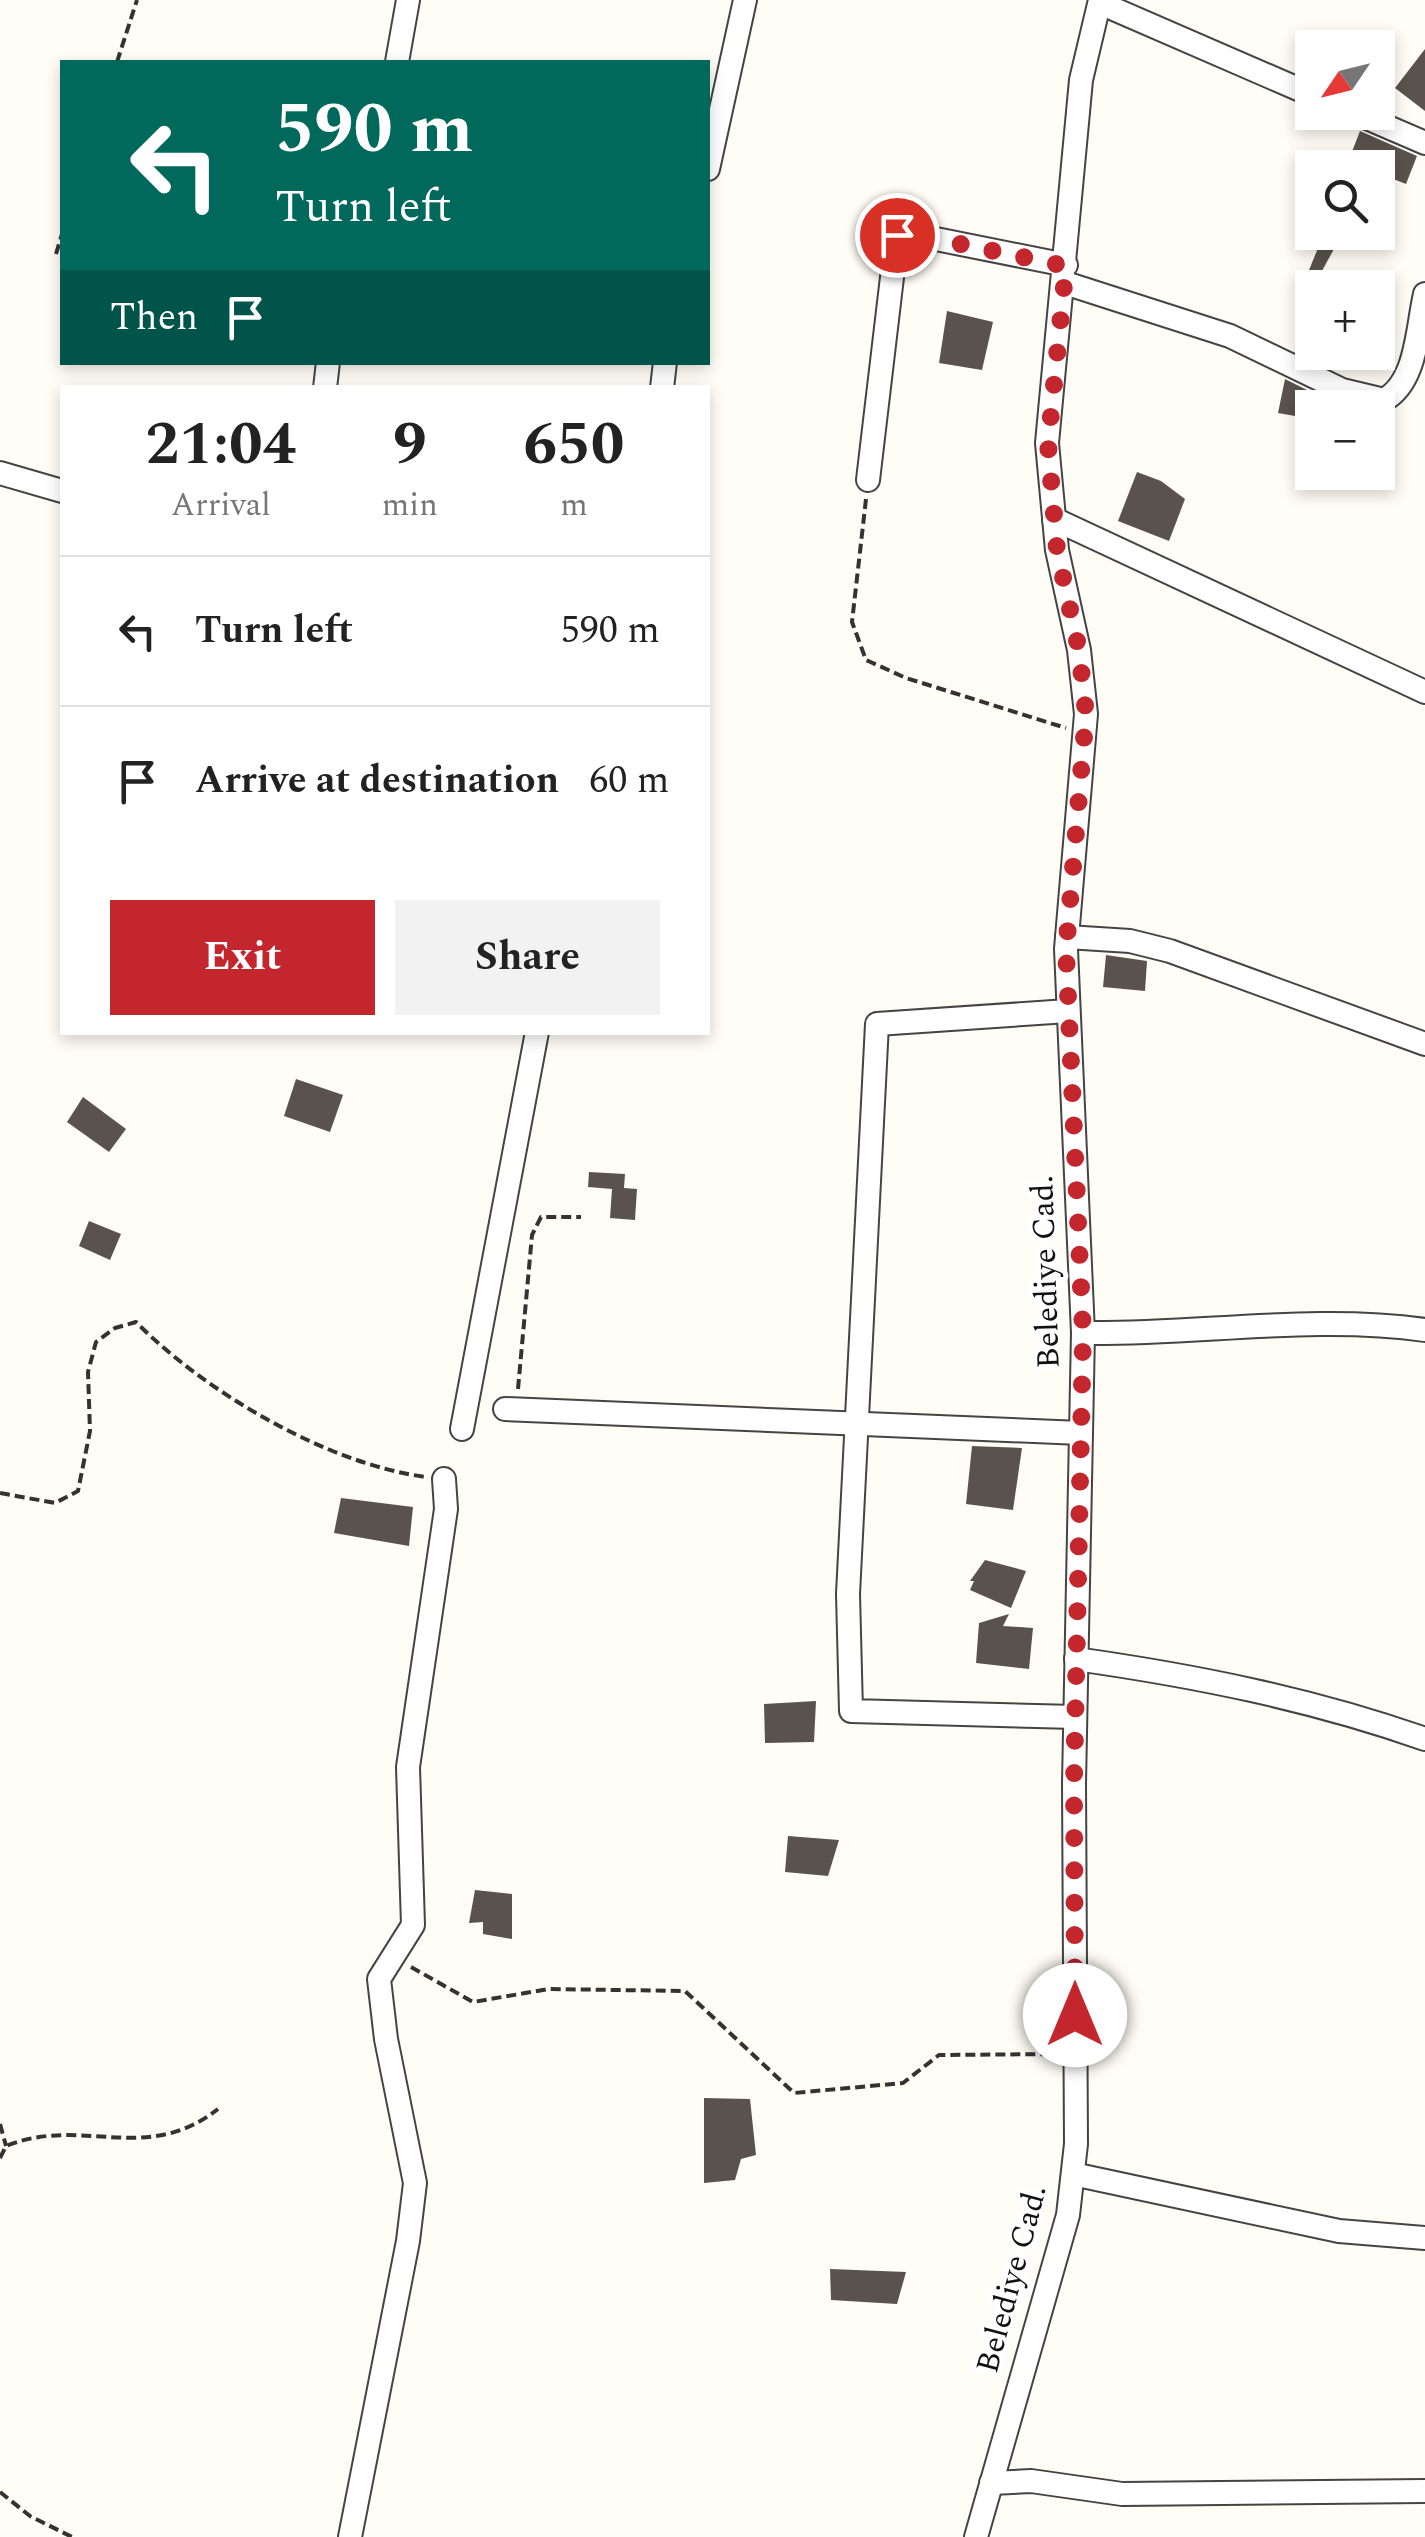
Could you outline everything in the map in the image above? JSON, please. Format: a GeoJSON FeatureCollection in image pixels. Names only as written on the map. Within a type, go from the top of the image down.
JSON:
{"type":"FeatureCollection","features":[{"type":"Feature","properties":{"kind":"street"},"geometry":{"type":"LineString","coordinates":[[397,60],[408,0]]}},
{"type":"Feature","properties":{"kind":"street"},"geometry":{"type":"LineString","coordinates":[[710,160],[745,0]]}},
{"type":"Feature","properties":{"kind":"street"},"geometry":{"type":"LineString","coordinates":[[1100,2],[1295,88]]}},
{"type":"Feature","properties":{"kind":"street","name":"Belediye Cad."},"geometry":{"type":"LineString","coordinates":[[976,2537],[1068,2215],[1073,2174],[1075,1718],[1083,1333],[1067,937],[1085,734],[1079,650],[1054,518],[1048,444],[1081,80],[1100,2]]}},
{"type":"Feature","properties":{"kind":"street"},"geometry":{"type":"LineString","coordinates":[[1394,130],[1425,144]]}},
{"type":"Feature","properties":{"kind":"street"},"geometry":{"type":"LineString","coordinates":[[868,480],[897,235],[912,234],[1065,274],[1230,336],[1366,399],[1384,400],[1398,392],[1421,331],[1425,294]]}},
{"type":"Feature","properties":{"kind":"street"},"geometry":{"type":"LineString","coordinates":[[0,473],[60,490]]}},
{"type":"Feature","properties":{"kind":"street"},"geometry":{"type":"LineString","coordinates":[[1054,518],[1425,692]]}},
{"type":"Feature","properties":{"kind":"street"},"geometry":{"type":"LineString","coordinates":[[1067,937],[1130,941],[1170,952],[1425,1044]]}},
{"type":"Feature","properties":{"kind":"street"},"geometry":{"type":"LineString","coordinates":[[1068,1010],[877,1024],[848,1594],[851,1711],[1075,1718]]}},
{"type":"Feature","properties":{"kind":"street"},"geometry":{"type":"LineString","coordinates":[[462,1428],[536,1035]]}},
{"type":"Feature","properties":{"kind":"street"},"geometry":{"type":"LineString","coordinates":[[1083,1333],[1166,1334],[1383,1324],[1425,1330]]}},
{"type":"Feature","properties":{"kind":"street"},"geometry":{"type":"LineString","coordinates":[[511,1409],[1081,1434]]}},
{"type":"Feature","properties":{"kind":"street"},"geometry":{"type":"LineString","coordinates":[[350,2537],[408,2241],[415,2183],[386,2039],[380,1979],[413,1925],[408,1768],[446,1509],[444,1479]]}},
{"type":"Feature","properties":{"kind":"street"},"geometry":{"type":"LineString","coordinates":[[1076,1659],[1338,1708],[1425,1739]]}},
{"type":"Feature","properties":{"kind":"street"},"geometry":{"type":"LineString","coordinates":[[1073,2174],[1339,2231],[1425,2238]]}},
{"type":"Feature","properties":{"kind":"street"},"geometry":{"type":"LineString","coordinates":[[991,2483],[1031,2481],[1122,2494],[1425,2491]]}},
{"type":"Feature","properties":{"kind":"path"},"geometry":{"type":"LineString","coordinates":[[118,60],[137,0]]}},
{"type":"Feature","properties":{"kind":"path"},"geometry":{"type":"LineString","coordinates":[[56,254],[60,241]]}},
{"type":"Feature","properties":{"kind":"path"},"geometry":{"type":"LineString","coordinates":[[868,480],[852,622],[866,660],[906,678],[1085,734]]}},
{"type":"Feature","properties":{"kind":"path"},"geometry":{"type":"LineString","coordinates":[[511,1409],[532,1236],[541,1217],[580,1217]]}},
{"type":"Feature","properties":{"kind":"path"},"geometry":{"type":"LineString","coordinates":[[0,1493],[55,1503],[78,1492],[90,1432],[88,1372],[96,1342],[115,1328],[136,1322],[165,1351],[263,1416],[382,1471],[444,1479]]}},
{"type":"Feature","properties":{"kind":"path"},"geometry":{"type":"LineString","coordinates":[[393,1957],[474,2002],[549,1989],[686,1991],[794,2093],[903,2083],[939,2055],[1075,2054]]}},
{"type":"Feature","properties":{"kind":"path"},"geometry":{"type":"LineString","coordinates":[[0,2158],[6,2146],[35,2134],[160,2138],[192,2130],[218,2109]]}},
{"type":"Feature","properties":{"kind":"path"},"geometry":{"type":"LineString","coordinates":[[0,2124],[6,2146]]}},
{"type":"Feature","properties":{"kind":"path"},"geometry":{"type":"LineString","coordinates":[[0,2492],[30,2516],[72,2537]]}},
{"type":"Feature","properties":{"kind":"building"},"geometry":{"type":"Polygon","coordinates":[[[1425,49],[1425,111],[1395,88],[1425,49]]]}},
{"type":"Feature","properties":{"kind":"building"},"geometry":{"type":"Polygon","coordinates":[[[1360,131],[1417,156],[1406,184],[1395,180],[1395,150],[1353,150],[1360,131]]]}},
{"type":"Feature","properties":{"kind":"building"},"geometry":{"type":"Polygon","coordinates":[[[1317,250],[1333,250],[1322,270],[1309,270],[1317,250]]]}},
{"type":"Feature","properties":{"kind":"building"},"geometry":{"type":"Polygon","coordinates":[[[947,311],[993,322],[982,370],[939,363],[947,311]]]}},
{"type":"Feature","properties":{"kind":"building"},"geometry":{"type":"Polygon","coordinates":[[[1285,379],[1307,390],[1295,390],[1295,416],[1278,413],[1285,379]]]}},
{"type":"Feature","properties":{"kind":"building"},"geometry":{"type":"Polygon","coordinates":[[[1137,472],[1161,481],[1185,499],[1169,541],[1118,521],[1137,472]]]}},
{"type":"Feature","properties":{"kind":"building"},"geometry":{"type":"Polygon","coordinates":[[[1106,955],[1147,961],[1145,991],[1103,987],[1106,955]]]}},
{"type":"Feature","properties":{"kind":"building"},"geometry":{"type":"Polygon","coordinates":[[[296,1079],[343,1095],[330,1132],[284,1116],[296,1079]]]}},
{"type":"Feature","properties":{"kind":"building"},"geometry":{"type":"Polygon","coordinates":[[[83,1097],[126,1129],[109,1152],[67,1122],[83,1097]]]}},
{"type":"Feature","properties":{"kind":"building"},"geometry":{"type":"Polygon","coordinates":[[[589,1172],[625,1174],[624,1188],[637,1189],[635,1220],[610,1218],[612,1189],[588,1187],[589,1172]]]}},
{"type":"Feature","properties":{"kind":"building"},"geometry":{"type":"Polygon","coordinates":[[[89,1221],[121,1234],[110,1260],[79,1246],[89,1221]]]}},
{"type":"Feature","properties":{"kind":"building"},"geometry":{"type":"Polygon","coordinates":[[[972,1446],[1022,1448],[1013,1510],[966,1504],[972,1446]]]}},
{"type":"Feature","properties":{"kind":"building"},"geometry":{"type":"Polygon","coordinates":[[[341,1498],[413,1507],[409,1546],[334,1533],[341,1498]]]}},
{"type":"Feature","properties":{"kind":"building"},"geometry":{"type":"Polygon","coordinates":[[[985,1560],[1026,1571],[1011,1608],[970,1590],[974,1581],[970,1581],[985,1560]]]}},
{"type":"Feature","properties":{"kind":"building"},"geometry":{"type":"Polygon","coordinates":[[[1009,1614],[1003,1626],[1033,1628],[1029,1669],[976,1663],[979,1623],[1009,1614]]]}},
{"type":"Feature","properties":{"kind":"building"},"geometry":{"type":"Polygon","coordinates":[[[816,1701],[814,1742],[765,1743],[764,1704],[816,1701]]]}},
{"type":"Feature","properties":{"kind":"building"},"geometry":{"type":"Polygon","coordinates":[[[788,1836],[839,1840],[828,1876],[785,1872],[788,1836]]]}},
{"type":"Feature","properties":{"kind":"building"},"geometry":{"type":"Polygon","coordinates":[[[475,1890],[512,1894],[512,1939],[483,1934],[483,1922],[469,1923],[475,1890]]]}},
{"type":"Feature","properties":{"kind":"building"},"geometry":{"type":"Polygon","coordinates":[[[704,2098],[750,2099],[756,2155],[741,2159],[735,2180],[704,2183],[704,2098]]]}},
{"type":"Feature","properties":{"kind":"building"},"geometry":{"type":"Polygon","coordinates":[[[830,2269],[906,2272],[897,2304],[831,2300],[830,2269]]]}},
{"type":"Feature","properties":{"kind":"route"},"geometry":{"type":"LineString","coordinates":[[897,235],[912,234],[1066,266],[1048,444],[1057,550],[1079,650],[1086,714],[1066,950],[1083,1333],[1074,1783],[1075,2015]]}}]}
